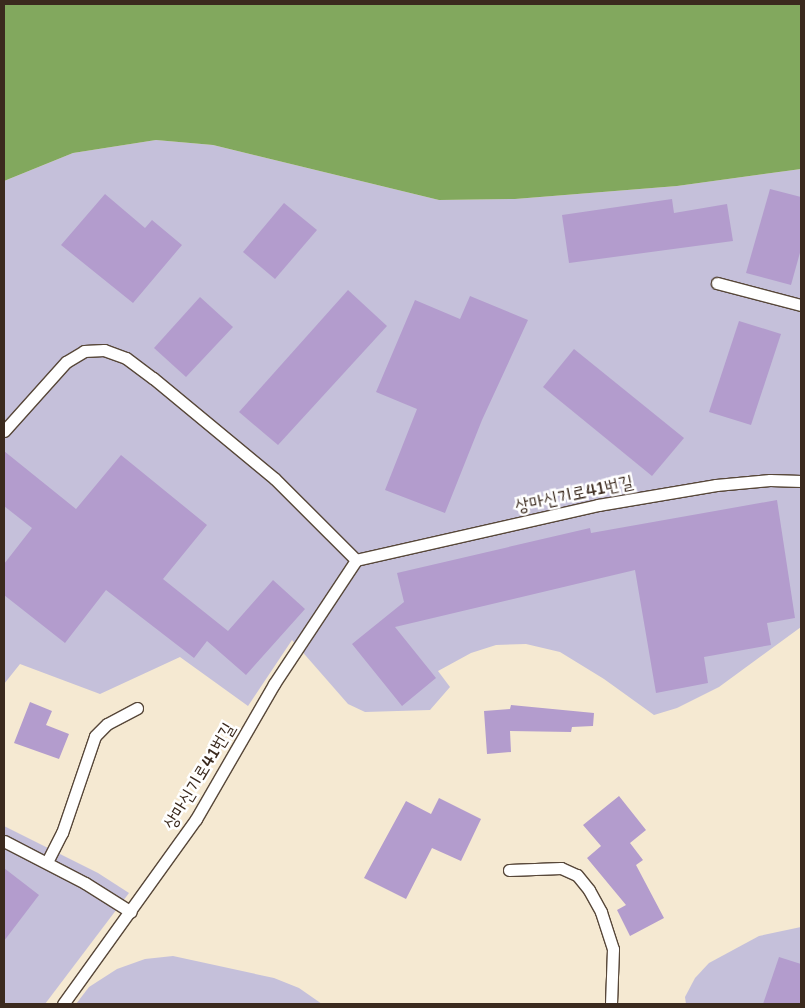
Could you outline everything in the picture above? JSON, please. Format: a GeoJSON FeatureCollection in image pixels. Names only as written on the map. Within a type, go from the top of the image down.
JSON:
{"type":"FeatureCollection","features":[{"type":"Feature","properties":{"kind":"lane"},"geometry":{"type":"LineString","coordinates":[[717,283],[801,306]]}},
{"type":"Feature","properties":{"kind":"lane"},"geometry":{"type":"LineString","coordinates":[[4,431],[66,362],[84,351],[104,350],[126,358],[305,506],[356,560]]}},
{"type":"Feature","properties":{"kind":"lane","name":"상마신기로41번길"},"geometry":{"type":"LineString","coordinates":[[63,1004],[131,912],[196,819],[274,684],[356,560],[598,505],[716,485],[770,480],[801,482]]}},
{"type":"Feature","properties":{"kind":"lane"},"geometry":{"type":"LineString","coordinates":[[47,862],[62,833],[95,736],[107,724],[137,708]]}},
{"type":"Feature","properties":{"kind":"lane"},"geometry":{"type":"LineString","coordinates":[[4,841],[47,862],[131,912]]}},
{"type":"Feature","properties":{"kind":"lane"},"geometry":{"type":"LineString","coordinates":[[509,870],[561,868],[577,875],[589,890],[601,912],[613,949],[611,1004]]}},
{"type":"Feature","properties":{"kind":"shaded area"},"geometry":{"type":"Polygon","coordinates":[[[156,140],[213,145],[439,200],[515,199],[677,186],[801,169],[801,627],[719,687],[677,708],[654,715],[604,679],[560,652],[526,644],[496,645],[471,653],[438,671],[450,687],[430,710],[365,712],[348,704],[292,640],[248,706],[180,657],[100,694],[20,664],[4,684],[4,181],[73,153],[156,140]]]}},
{"type":"Feature","properties":{"kind":"shaded area"},"geometry":{"type":"Polygon","coordinates":[[[4,826],[98,873],[129,893],[45,1004],[4,1004],[4,826]]]}},
{"type":"Feature","properties":{"kind":"shaded area"},"geometry":{"type":"Polygon","coordinates":[[[801,927],[801,1004],[686,1004],[685,997],[695,978],[709,963],[759,936],[801,927]]]}},
{"type":"Feature","properties":{"kind":"shaded area"},"geometry":{"type":"Polygon","coordinates":[[[173,956],[274,978],[299,988],[322,1004],[76,1004],[89,987],[117,969],[145,959],[173,956]]]}},
{"type":"Feature","properties":{"kind":"green space"},"geometry":{"type":"Polygon","coordinates":[[[4,4],[801,4],[801,169],[677,186],[515,199],[439,200],[213,145],[156,140],[73,153],[4,181],[4,4]]]}},
{"type":"Feature","properties":{"kind":"building"},"geometry":{"type":"Polygon","coordinates":[[[770,189],[801,197],[801,249],[791,285],[746,273],[770,189]]]}},
{"type":"Feature","properties":{"kind":"building"},"geometry":{"type":"Polygon","coordinates":[[[105,194],[145,228],[152,220],[182,245],[133,303],[61,245],[105,194]]]}},
{"type":"Feature","properties":{"kind":"building"},"geometry":{"type":"Polygon","coordinates":[[[672,199],[674,213],[727,204],[733,241],[569,263],[562,215],[672,199]]]}},
{"type":"Feature","properties":{"kind":"building"},"geometry":{"type":"Polygon","coordinates":[[[284,203],[317,230],[275,279],[243,252],[284,203]]]}},
{"type":"Feature","properties":{"kind":"building"},"geometry":{"type":"Polygon","coordinates":[[[348,290],[387,326],[278,445],[239,412],[348,290]]]}},
{"type":"Feature","properties":{"kind":"building"},"geometry":{"type":"Polygon","coordinates":[[[470,296],[528,320],[482,420],[445,513],[385,490],[417,409],[376,392],[415,300],[460,319],[470,296]]]}},
{"type":"Feature","properties":{"kind":"building"},"geometry":{"type":"Polygon","coordinates":[[[200,297],[233,327],[186,377],[154,348],[200,297]]]}},
{"type":"Feature","properties":{"kind":"building"},"geometry":{"type":"Polygon","coordinates":[[[739,321],[781,334],[751,425],[709,412],[739,321]]]}},
{"type":"Feature","properties":{"kind":"building"},"geometry":{"type":"Polygon","coordinates":[[[574,349],[684,438],[652,476],[543,387],[574,349]]]}},
{"type":"Feature","properties":{"kind":"building"},"geometry":{"type":"Polygon","coordinates":[[[4,451],[76,509],[121,455],[207,525],[163,579],[228,631],[273,580],[305,609],[246,675],[207,641],[194,658],[106,590],[65,643],[4,595],[4,564],[32,528],[4,506],[4,451]]]}},
{"type":"Feature","properties":{"kind":"building"},"geometry":{"type":"Polygon","coordinates":[[[777,500],[795,618],[767,623],[771,645],[704,657],[708,683],[656,693],[635,570],[395,627],[436,678],[402,706],[352,644],[404,602],[397,573],[590,528],[591,533],[777,500]]]}},
{"type":"Feature","properties":{"kind":"building"},"geometry":{"type":"Polygon","coordinates":[[[30,702],[52,711],[46,725],[69,734],[59,759],[14,743],[30,702]]]}},
{"type":"Feature","properties":{"kind":"building"},"geometry":{"type":"Polygon","coordinates":[[[511,705],[594,713],[593,726],[572,727],[571,732],[510,731],[511,752],[487,754],[484,711],[510,709],[511,705]]]}},
{"type":"Feature","properties":{"kind":"building"},"geometry":{"type":"Polygon","coordinates":[[[619,796],[646,830],[630,843],[643,860],[636,865],[664,918],[630,936],[617,910],[626,905],[587,858],[601,846],[583,825],[619,796]]]}},
{"type":"Feature","properties":{"kind":"building"},"geometry":{"type":"Polygon","coordinates":[[[439,798],[481,819],[461,861],[432,848],[406,899],[364,878],[406,801],[431,814],[439,798]]]}},
{"type":"Feature","properties":{"kind":"building"},"geometry":{"type":"Polygon","coordinates":[[[4,868],[39,895],[4,941],[4,868]]]}},
{"type":"Feature","properties":{"kind":"building"},"geometry":{"type":"Polygon","coordinates":[[[779,957],[801,964],[801,1004],[763,1004],[779,957]]]}}]}
